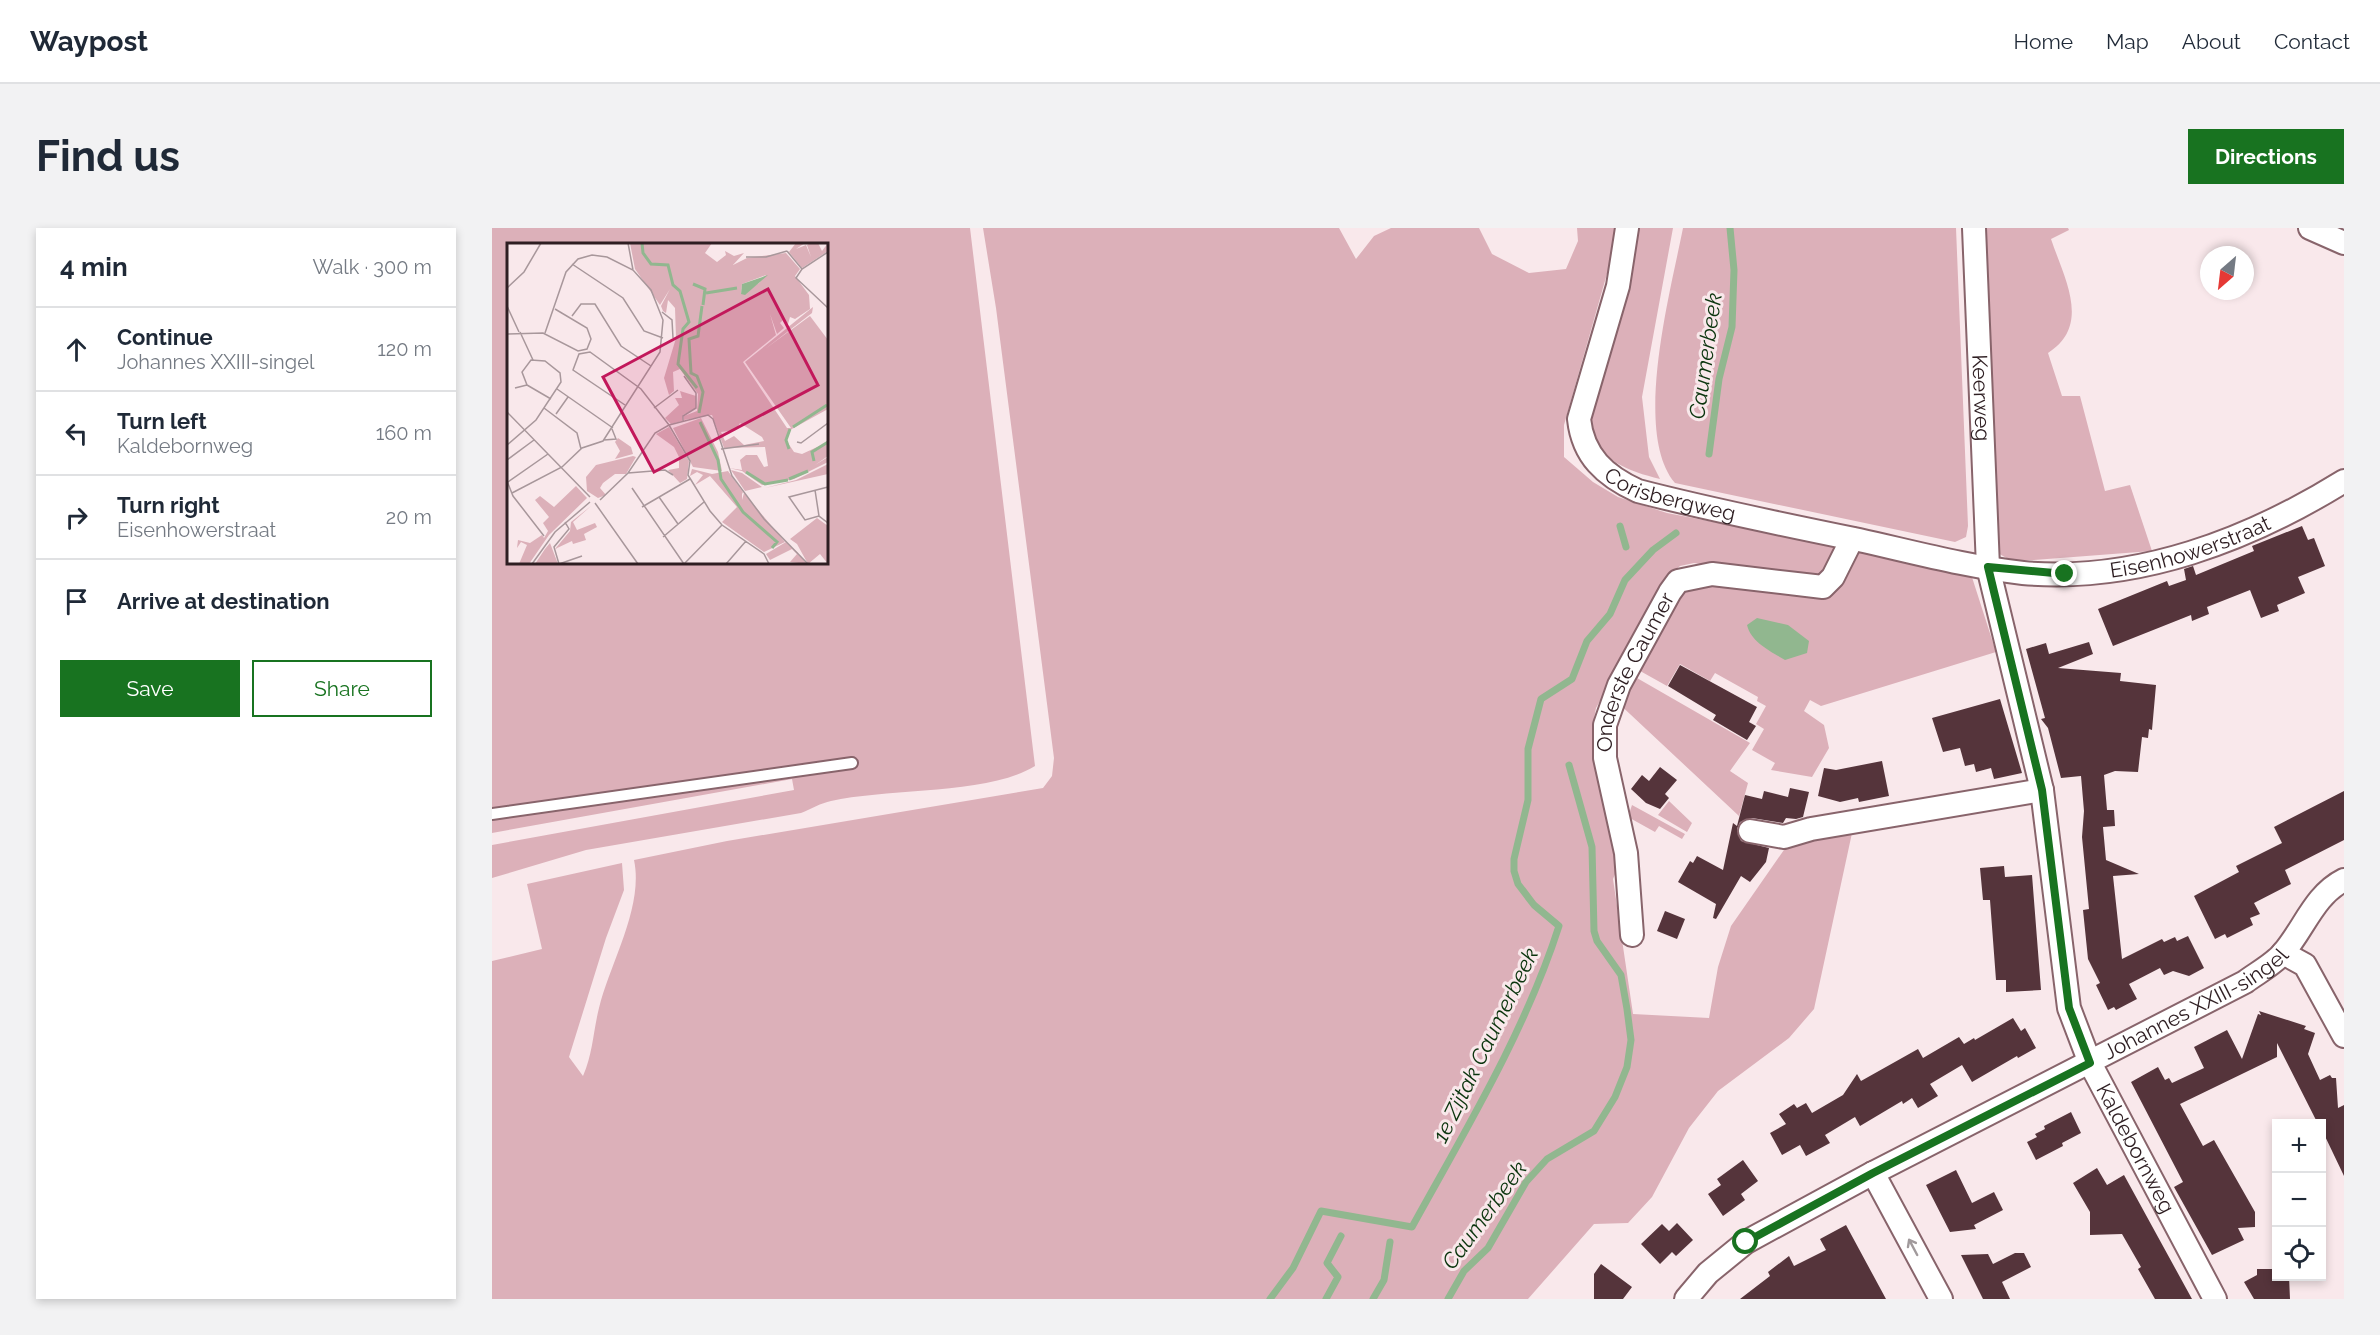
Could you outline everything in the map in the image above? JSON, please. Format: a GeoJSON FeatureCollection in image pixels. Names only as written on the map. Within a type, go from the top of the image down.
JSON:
{"type":"FeatureCollection","features":[{"type":"Feature","properties":{"kind":"street","name":"Corisbergweg"},"geometry":{"type":"LineString","coordinates":[[1627,228],[1618,286],[1580,418],[1581,436],[1595,461],[1608,475],[1638,491],[1988,567]]}},
{"type":"Feature","properties":{"kind":"street","name":"Keerweg"},"geometry":{"type":"LineString","coordinates":[[1974,228],[1988,567]]}},
{"type":"Feature","properties":{"kind":"street"},"geometry":{"type":"LineString","coordinates":[[2310,228],[2344,243]]}},
{"type":"Feature","properties":{"kind":"street","name":"Eisenhowerstraat"},"geometry":{"type":"LineString","coordinates":[[1988,567],[2065,574],[2154,563],[2243,535],[2287,514],[2344,481]]}},
{"type":"Feature","properties":{"kind":"street","name":"Onderste Caumer"},"geometry":{"type":"LineString","coordinates":[[1632,935],[1626,853],[1605,758],[1605,725],[1619,685],[1664,602],[1678,581],[1712,574],[1823,586],[1833,577],[1852,539]]}},
{"type":"Feature","properties":{"kind":"street","name":"Kaldebornweg"},"geometry":{"type":"LineString","coordinates":[[1988,567],[2042,790],[2069,1008],[2090,1063],[2215,1299]]}},
{"type":"Feature","properties":{"kind":"street"},"geometry":{"type":"LineString","coordinates":[[1750,831],[1784,837],[1811,830],[2042,790]]}},
{"type":"Feature","properties":{"kind":"street","name":"Johannes XXIII-singel"},"geometry":{"type":"LineString","coordinates":[[1686,1299],[1708,1273],[1736,1249],[1873,1173],[2245,982],[2283,953],[2303,920],[2335,885],[2344,880]]}},
{"type":"Feature","properties":{"kind":"street"},"geometry":{"type":"LineString","coordinates":[[2283,953],[2305,965],[2344,1036]]}},
{"type":"Feature","properties":{"kind":"street"},"geometry":{"type":"LineString","coordinates":[[1873,1173],[1941,1299]]}},
{"type":"Feature","properties":{"kind":"lane"},"geometry":{"type":"LineString","coordinates":[[492,814],[852,764]]}},
{"type":"Feature","properties":{"kind":"shaded area"},"geometry":{"type":"Polygon","coordinates":[[[492,228],[970,228],[1035,766],[991,782],[937,790],[854,797],[827,802],[801,813],[586,850],[492,878],[492,845],[794,790],[792,779],[492,833],[492,228]]]}},
{"type":"Feature","properties":{"kind":"shaded area"},"geometry":{"type":"Polygon","coordinates":[[[983,228],[1339,228],[1356,259],[1374,236],[1391,228],[1479,228],[1492,254],[1529,273],[1566,269],[1578,241],[1577,228],[1620,228],[1564,425],[1564,457],[1593,482],[1618,497],[1667,513],[1834,545],[1836,550],[1822,575],[1807,579],[1694,563],[1680,566],[1673,572],[1596,708],[1593,724],[1618,867],[1613,879],[1633,1014],[1709,1018],[1718,967],[1731,926],[1786,847],[1790,843],[1852,833],[1814,1009],[1789,1038],[1718,1091],[1689,1128],[1652,1197],[1628,1223],[1594,1224],[1528,1299],[492,1299],[492,961],[542,949],[527,884],[622,863],[624,890],[606,938],[569,1057],[583,1076],[604,991],[630,916],[636,878],[634,860],[727,841],[1043,788],[1052,776],[1054,758],[996,308],[983,228]]]}},
{"type":"Feature","properties":{"kind":"shaded area"},"geometry":{"type":"Polygon","coordinates":[[[1638,228],[1673,228],[1642,397],[1649,457],[1660,479],[1626,468],[1608,457],[1600,449],[1589,428],[1638,228]]]}},
{"type":"Feature","properties":{"kind":"shaded area"},"geometry":{"type":"Polygon","coordinates":[[[1683,228],[1956,228],[1968,526],[1966,537],[1955,542],[1675,483],[1663,460],[1656,430],[1655,396],[1664,322],[1683,228]]]}},
{"type":"Feature","properties":{"kind":"shaded area"},"geometry":{"type":"Polygon","coordinates":[[[1985,228],[2068,228],[2069,230],[2051,239],[2067,285],[2072,315],[2069,329],[2061,342],[2048,353],[2062,396],[2080,396],[2105,491],[2130,485],[2152,551],[2034,560],[2010,560],[1996,552],[1985,228]]]}},
{"type":"Feature","properties":{"kind":"shaded area"},"geometry":{"type":"Polygon","coordinates":[[[1860,548],[1970,571],[1996,652],[1821,706],[1810,700],[1804,711],[1824,725],[1829,748],[1812,777],[1771,770],[1775,763],[1752,750],[1764,729],[1756,724],[1766,706],[1757,701],[1758,697],[1715,673],[1710,681],[1680,664],[1667,686],[1633,667],[1678,591],[1701,583],[1709,586],[1758,586],[1818,595],[1860,548]]]}},
{"type":"Feature","properties":{"kind":"shaded area"},"geometry":{"type":"Polygon","coordinates":[[[1757,618],[1788,625],[1809,641],[1807,653],[1785,660],[1767,649],[1757,641],[1747,625],[1757,618]]]}},
{"type":"Feature","properties":{"kind":"shaded area"},"geometry":{"type":"Polygon","coordinates":[[[1630,674],[1750,743],[1730,771],[1748,783],[1739,816],[1615,700],[1630,674]]]}},
{"type":"Feature","properties":{"kind":"shaded area"},"geometry":{"type":"Polygon","coordinates":[[[1669,801],[1692,823],[1687,832],[1658,815],[1669,801]]]}},
{"type":"Feature","properties":{"kind":"shaded area"},"geometry":{"type":"Polygon","coordinates":[[[1632,805],[1685,834],[1682,839],[1659,826],[1655,832],[1628,817],[1632,805]]]}},
{"type":"Feature","properties":{"kind":"building"},"geometry":{"type":"Polygon","coordinates":[[[2302,526],[2308,540],[2314,538],[2325,566],[2298,577],[2305,593],[2277,605],[2279,611],[2261,618],[2250,590],[2207,607],[2209,614],[2192,621],[2191,615],[2113,646],[2098,609],[2167,581],[2169,586],[2186,580],[2184,569],[2193,566],[2196,575],[2254,551],[2252,546],[2302,526]]]}},
{"type":"Feature","properties":{"kind":"building"},"geometry":{"type":"Polygon","coordinates":[[[2089,642],[2093,654],[2058,668],[2121,673],[2120,681],[2156,685],[2152,730],[2149,729],[2148,738],[2142,737],[2138,772],[2115,771],[2104,775],[2107,810],[2114,810],[2115,826],[2103,827],[2106,860],[2139,874],[2113,876],[2122,959],[2162,939],[2164,942],[2175,937],[2177,941],[2188,936],[2204,968],[2189,976],[2173,971],[2164,975],[2160,968],[2129,984],[2137,999],[2116,1010],[2114,1007],[2108,1010],[2096,985],[2100,983],[2088,959],[2083,910],[2089,909],[2082,837],[2084,811],[2081,776],[2061,778],[2048,728],[2041,719],[2045,718],[2026,649],[2046,643],[2049,654],[2089,642]]]}},
{"type":"Feature","properties":{"kind":"building"},"geometry":{"type":"Polygon","coordinates":[[[1680,665],[1757,707],[1749,722],[1756,726],[1747,740],[1713,720],[1716,715],[1668,686],[1680,665]]]}},
{"type":"Feature","properties":{"kind":"building"},"geometry":{"type":"Polygon","coordinates":[[[2000,699],[2022,773],[1994,779],[1991,768],[1976,772],[1974,764],[1965,766],[1960,748],[1943,752],[1932,718],[2000,699]]]}},
{"type":"Feature","properties":{"kind":"building"},"geometry":{"type":"Polygon","coordinates":[[[1882,761],[1889,796],[1859,802],[1858,798],[1840,802],[1818,796],[1824,768],[1836,770],[1882,761]]]}},
{"type":"Feature","properties":{"kind":"building"},"geometry":{"type":"Polygon","coordinates":[[[1660,767],[1677,780],[1665,794],[1669,798],[1660,809],[1646,803],[1631,789],[1642,775],[1649,781],[1660,767]]]}},
{"type":"Feature","properties":{"kind":"building"},"geometry":{"type":"Polygon","coordinates":[[[1790,788],[1809,792],[1803,817],[1786,818],[1783,823],[1752,818],[1740,822],[1737,829],[1741,841],[1769,848],[1766,862],[1750,882],[1741,876],[1716,919],[1713,918],[1716,904],[1678,882],[1690,861],[1693,863],[1697,856],[1723,870],[1733,823],[1737,826],[1745,795],[1762,799],[1764,791],[1788,797],[1790,788]]]}},
{"type":"Feature","properties":{"kind":"building"},"geometry":{"type":"Polygon","coordinates":[[[2344,791],[2344,840],[2285,870],[2291,884],[2254,903],[2260,914],[2250,918],[2253,925],[2227,938],[2225,934],[2215,939],[2194,896],[2239,872],[2236,866],[2282,843],[2274,827],[2344,791]]]}},
{"type":"Feature","properties":{"kind":"building"},"geometry":{"type":"Polygon","coordinates":[[[2004,866],[2005,877],[2032,875],[2041,990],[2006,992],[2006,980],[1996,980],[1990,900],[1983,900],[1980,868],[2004,866]]]}},
{"type":"Feature","properties":{"kind":"building"},"geometry":{"type":"Polygon","coordinates":[[[1665,911],[1685,919],[1677,939],[1657,931],[1665,911]]]}},
{"type":"Feature","properties":{"kind":"building"},"geometry":{"type":"Polygon","coordinates":[[[2259,1011],[2306,1026],[2304,1029],[2315,1033],[2308,1054],[2320,1080],[2330,1075],[2336,1078],[2338,1108],[2344,1105],[2344,1176],[2326,1138],[2326,1119],[2315,1119],[2277,1043],[2277,1057],[2180,1104],[2203,1146],[2214,1140],[2255,1212],[2255,1227],[2238,1228],[2244,1240],[2212,1255],[2174,1187],[2183,1182],[2131,1082],[2158,1067],[2165,1080],[2169,1078],[2172,1083],[2204,1068],[2194,1047],[2227,1030],[2242,1059],[2258,1014],[2261,1015],[2259,1011]]]}},
{"type":"Feature","properties":{"kind":"building"},"geometry":{"type":"Polygon","coordinates":[[[2013,1018],[2021,1031],[2025,1028],[2036,1048],[2018,1058],[2017,1056],[1972,1082],[1962,1065],[1930,1084],[1938,1096],[1918,1108],[1912,1098],[1903,1104],[1902,1101],[1860,1126],[1855,1117],[1825,1135],[1830,1143],[1806,1156],[1800,1145],[1782,1155],[1770,1133],[1786,1124],[1779,1114],[1794,1104],[1797,1108],[1806,1103],[1812,1113],[1843,1095],[1857,1074],[1861,1081],[1918,1049],[1923,1058],[1959,1037],[1964,1044],[1974,1038],[1975,1040],[2013,1018]]]}},
{"type":"Feature","properties":{"kind":"building"},"geometry":{"type":"Polygon","coordinates":[[[2071,1112],[2081,1133],[2062,1143],[2063,1146],[2036,1160],[2027,1142],[2037,1137],[2035,1134],[2045,1129],[2044,1126],[2071,1112]]]}},
{"type":"Feature","properties":{"kind":"building"},"geometry":{"type":"Polygon","coordinates":[[[1743,1160],[1758,1181],[1741,1194],[1745,1200],[1723,1216],[1708,1194],[1721,1185],[1717,1179],[1743,1160]]]}},
{"type":"Feature","properties":{"kind":"building"},"geometry":{"type":"Polygon","coordinates":[[[2097,1168],[2107,1185],[2124,1175],[2192,1299],[2155,1299],[2138,1269],[2141,1267],[2122,1234],[2090,1235],[2090,1212],[2073,1183],[2097,1168]]]}},
{"type":"Feature","properties":{"kind":"building"},"geometry":{"type":"Polygon","coordinates":[[[1956,1170],[1972,1203],[1994,1192],[2003,1210],[1974,1225],[1976,1229],[1950,1232],[1926,1185],[1956,1170]]]}},
{"type":"Feature","properties":{"kind":"building"},"geometry":{"type":"Polygon","coordinates":[[[1677,1223],[1693,1240],[1676,1256],[1672,1252],[1660,1264],[1641,1244],[1662,1224],[1669,1231],[1677,1223]]]}},
{"type":"Feature","properties":{"kind":"building"},"geometry":{"type":"Polygon","coordinates":[[[1846,1225],[1886,1299],[1740,1299],[1770,1276],[1768,1272],[1789,1256],[1794,1266],[1826,1250],[1820,1239],[1846,1225]]]}},
{"type":"Feature","properties":{"kind":"building"},"geometry":{"type":"Polygon","coordinates":[[[2015,1253],[2024,1253],[2031,1267],[2002,1282],[2010,1299],[1983,1299],[1961,1255],[1988,1254],[1993,1264],[2015,1253]]]}},
{"type":"Feature","properties":{"kind":"building"},"geometry":{"type":"Polygon","coordinates":[[[1601,1264],[1632,1287],[1623,1299],[1594,1299],[1594,1274],[1601,1264]]]}},
{"type":"Feature","properties":{"kind":"building"},"geometry":{"type":"Polygon","coordinates":[[[2257,1269],[2272,1269],[2272,1281],[2289,1281],[2290,1299],[2254,1299],[2244,1282],[2257,1275],[2257,1269]]]}},
{"type":"Feature","properties":{"kind":"waterway","name":"Caumerbeek"},"geometry":{"type":"LineString","coordinates":[[1709,454],[1719,379],[1732,327],[1734,270],[1730,228]]}},
{"type":"Feature","properties":{"kind":"waterway","name":"Caumerbeek"},"geometry":{"type":"LineString","coordinates":[[1620,526],[1626,547]]}},
{"type":"Feature","properties":{"kind":"waterway","name":"1e Zijtak Caumerbeek"},"geometry":{"type":"LineString","coordinates":[[1270,1299],[1293,1268],[1321,1211],[1412,1227],[1473,1118],[1512,1043],[1559,926],[1534,905],[1518,884],[1514,871],[1514,859],[1528,800],[1528,749],[1541,699],[1572,679],[1587,641],[1610,614],[1625,580],[1653,550],[1676,533]]}},
{"type":"Feature","properties":{"kind":"waterway","name":"Caumerbeek"},"geometry":{"type":"LineString","coordinates":[[1448,1299],[1464,1271],[1488,1248],[1526,1182],[1547,1159],[1594,1131],[1615,1097],[1627,1067],[1631,1040],[1621,975],[1597,941],[1594,931],[1592,847],[1569,765]]}},
{"type":"Feature","properties":{"kind":"waterway"},"geometry":{"type":"LineString","coordinates":[[1326,1299],[1338,1277],[1327,1263],[1341,1236]]}},
{"type":"Feature","properties":{"kind":"waterway"},"geometry":{"type":"LineString","coordinates":[[1373,1299],[1384,1280],[1390,1242]]}},
{"type":"Feature","properties":{"kind":"route"},"geometry":{"type":"LineString","coordinates":[[1746,1242],[1873,1173],[2090,1063],[2069,1008],[2042,790],[1988,567],[2023,573],[2065,574]]}}]}
